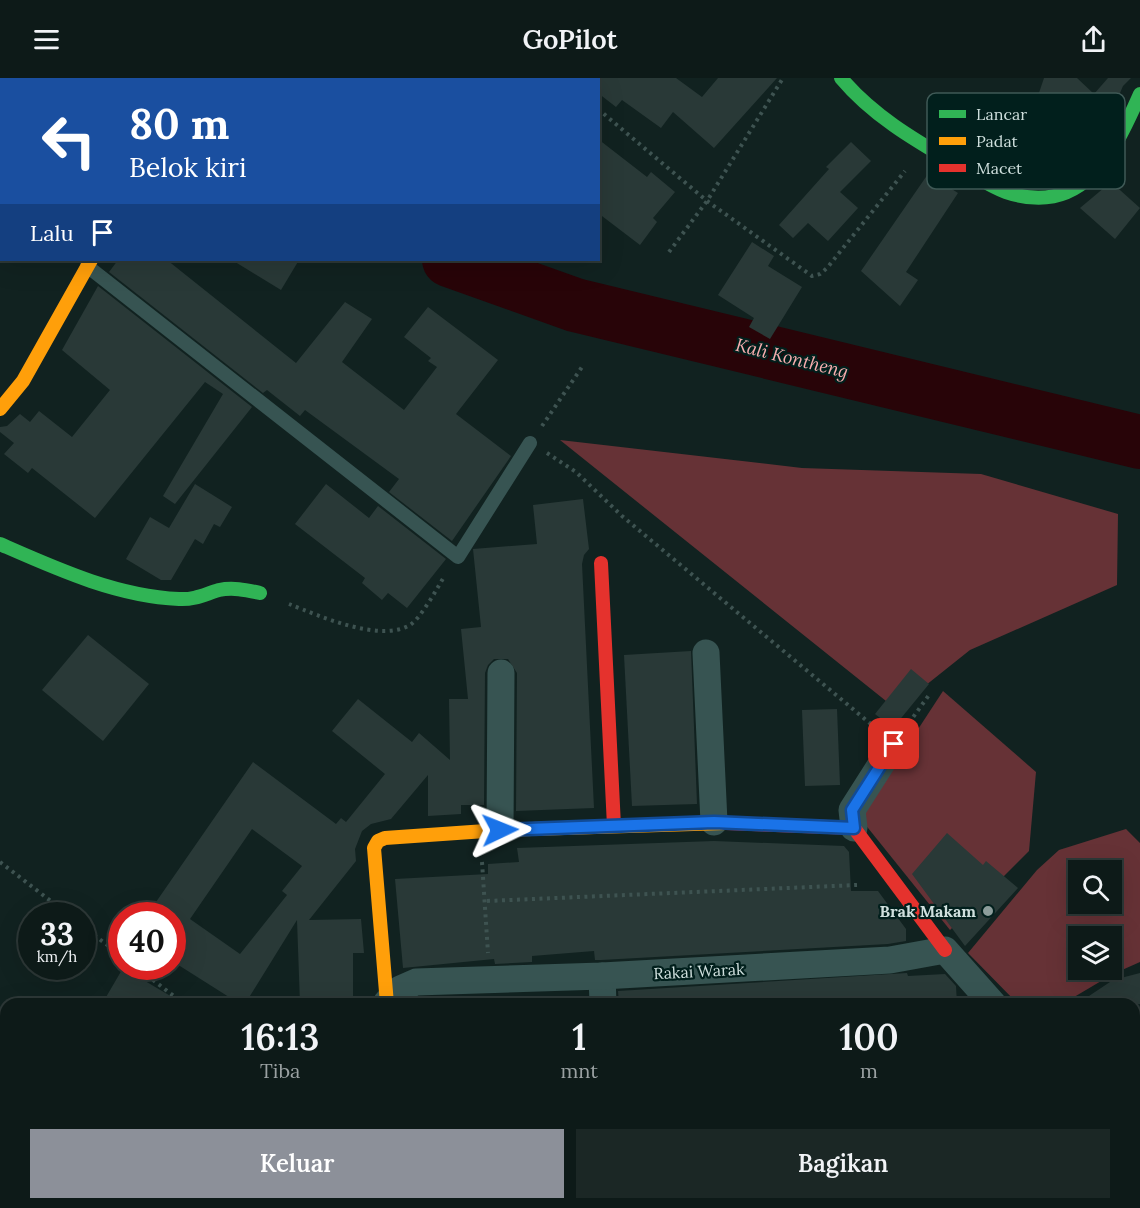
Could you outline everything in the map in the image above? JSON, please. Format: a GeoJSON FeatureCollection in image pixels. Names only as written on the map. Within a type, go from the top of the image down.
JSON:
{"type":"FeatureCollection","features":[{"type":"Feature","properties":{"kind":"street"},"geometry":{"type":"LineString","coordinates":[[841,78],[867,105],[927,149]]}},
{"type":"Feature","properties":{"kind":"street"},"geometry":{"type":"LineString","coordinates":[[1125,128],[1140,94]]}},
{"type":"Feature","properties":{"kind":"street"},"geometry":{"type":"LineString","coordinates":[[998,189],[1036,201],[1057,199],[1077,189]]}},
{"type":"Feature","properties":{"kind":"street"},"geometry":{"type":"LineString","coordinates":[[0,409],[23,381],[89,263]]}},
{"type":"Feature","properties":{"kind":"street"},"geometry":{"type":"LineString","coordinates":[[0,544],[70,575],[155,598],[193,600],[220,590],[239,588],[260,593]]}},
{"type":"Feature","properties":{"kind":"street"},"geometry":{"type":"LineString","coordinates":[[601,563],[615,826]]}},
{"type":"Feature","properties":{"kind":"street"},"geometry":{"type":"LineString","coordinates":[[706,653],[714,822]]}},
{"type":"Feature","properties":{"kind":"street"},"geometry":{"type":"LineString","coordinates":[[489,830],[501,673]]}},
{"type":"Feature","properties":{"kind":"street"},"geometry":{"type":"LineString","coordinates":[[894,744],[852,810],[854,828],[945,950],[988,998]]}},
{"type":"Feature","properties":{"kind":"street"},"geometry":{"type":"LineString","coordinates":[[387,998],[374,848],[378,841],[386,838],[489,830],[714,822],[854,828]]}},
{"type":"Feature","properties":{"kind":"street","name":"Rakai Warak"},"geometry":{"type":"LineString","coordinates":[[392,998],[400,989],[416,982],[602,976],[890,960],[945,950]]}},
{"type":"Feature","properties":{"kind":"street"},"geometry":{"type":"LineString","coordinates":[[602,976],[603,998]]}},
{"type":"Feature","properties":{"kind":"lane"},"geometry":{"type":"LineString","coordinates":[[89,263],[458,557],[530,443]]}},
{"type":"Feature","properties":{"kind":"path"},"geometry":{"type":"LineString","coordinates":[[669,252],[707,201],[783,78]]}},
{"type":"Feature","properties":{"kind":"path"},"geometry":{"type":"LineString","coordinates":[[600,111],[707,201],[801,271],[812,276],[820,274],[924,147]]}},
{"type":"Feature","properties":{"kind":"path"},"geometry":{"type":"LineString","coordinates":[[530,443],[584,364]]}},
{"type":"Feature","properties":{"kind":"path"},"geometry":{"type":"LineString","coordinates":[[546,453],[564,465],[894,744]]}},
{"type":"Feature","properties":{"kind":"path"},"geometry":{"type":"LineString","coordinates":[[260,593],[323,617],[378,632],[394,630],[412,624],[458,557]]}},
{"type":"Feature","properties":{"kind":"path"},"geometry":{"type":"LineString","coordinates":[[488,978],[489,830]]}},
{"type":"Feature","properties":{"kind":"path"},"geometry":{"type":"LineString","coordinates":[[0,862],[52,902]]}},
{"type":"Feature","properties":{"kind":"path"},"geometry":{"type":"LineString","coordinates":[[487,901],[857,885],[900,892]]}},
{"type":"Feature","properties":{"kind":"path"},"geometry":{"type":"LineString","coordinates":[[153,980],[176,998]]}},
{"type":"Feature","properties":{"kind":"shaded area"},"geometry":{"type":"Polygon","coordinates":[[[560,440],[802,468],[981,474],[1118,514],[1117,585],[970,650],[896,709],[560,440]]]}},
{"type":"Feature","properties":{"kind":"shaded area"},"geometry":{"type":"Polygon","coordinates":[[[943,691],[1036,772],[1029,851],[950,930],[860,818],[943,691]]]}},
{"type":"Feature","properties":{"kind":"shaded area"},"geometry":{"type":"Polygon","coordinates":[[[1126,829],[1140,843],[1140,962],[1122,970],[1122,926],[1068,926],[1068,980],[1103,980],[1072,998],[1012,998],[968,953],[1037,870],[1059,850],[1126,829]]]}},
{"type":"Feature","properties":{"kind":"building"},"geometry":{"type":"Polygon","coordinates":[[[600,78],[676,78],[702,97],[718,78],[777,78],[714,148],[673,112],[661,128],[622,100],[616,107],[600,95],[600,78]]]}},
{"type":"Feature","properties":{"kind":"building"},"geometry":{"type":"Polygon","coordinates":[[[1044,78],[1077,78],[1093,93],[1039,93],[1044,78]]]}},
{"type":"Feature","properties":{"kind":"building"},"geometry":{"type":"Polygon","coordinates":[[[1108,78],[1131,78],[1120,93],[1095,93],[1108,78]]]}},
{"type":"Feature","properties":{"kind":"building"},"geometry":{"type":"Polygon","coordinates":[[[600,141],[647,177],[651,172],[675,192],[653,218],[657,222],[640,245],[600,215],[600,141]]]}},
{"type":"Feature","properties":{"kind":"building"},"geometry":{"type":"Polygon","coordinates":[[[851,142],[871,161],[840,192],[858,208],[828,241],[808,223],[793,238],[779,225],[829,169],[826,167],[851,142]]]}},
{"type":"Feature","properties":{"kind":"building"},"geometry":{"type":"Polygon","coordinates":[[[927,175],[927,189],[952,189],[958,193],[906,272],[918,280],[900,306],[861,271],[927,175]]]}},
{"type":"Feature","properties":{"kind":"building"},"geometry":{"type":"Polygon","coordinates":[[[1103,189],[1119,189],[1140,208],[1115,239],[1080,208],[1103,189]]]}},
{"type":"Feature","properties":{"kind":"building"},"geometry":{"type":"Polygon","coordinates":[[[752,242],[774,256],[768,266],[802,287],[770,339],[749,327],[754,318],[718,295],[752,242]]]}},
{"type":"Feature","properties":{"kind":"building"},"geometry":{"type":"Polygon","coordinates":[[[117,261],[168,261],[296,363],[345,302],[372,319],[342,362],[404,410],[437,367],[428,361],[431,358],[404,337],[428,307],[498,360],[456,414],[511,456],[452,541],[389,492],[399,479],[305,410],[300,416],[267,390],[263,393],[109,272],[117,261]]]}},
{"type":"Feature","properties":{"kind":"building"},"geometry":{"type":"Polygon","coordinates":[[[234,261],[298,261],[281,290],[234,261]]]}},
{"type":"Feature","properties":{"kind":"building"},"geometry":{"type":"Polygon","coordinates":[[[98,286],[252,407],[175,504],[163,496],[223,394],[205,382],[95,518],[32,468],[28,473],[4,454],[14,443],[0,432],[0,427],[7,426],[20,414],[30,422],[39,411],[72,437],[110,390],[62,350],[98,286]]]}},
{"type":"Feature","properties":{"kind":"building"},"geometry":{"type":"Polygon","coordinates":[[[195,484],[232,507],[220,527],[214,524],[203,544],[195,539],[171,580],[161,580],[126,559],[150,517],[169,528],[195,484]]]}},
{"type":"Feature","properties":{"kind":"building"},"geometry":{"type":"Polygon","coordinates":[[[326,484],[369,518],[378,506],[446,559],[407,608],[388,593],[382,600],[362,583],[365,578],[295,524],[326,484]]]}},
{"type":"Feature","properties":{"kind":"building"},"geometry":{"type":"Polygon","coordinates":[[[583,499],[589,549],[584,555],[582,564],[594,808],[516,811],[517,673],[508,659],[494,659],[488,665],[485,673],[484,805],[461,805],[461,814],[428,816],[428,775],[391,819],[371,824],[362,831],[355,849],[356,861],[309,920],[361,919],[364,953],[353,953],[353,998],[300,998],[297,920],[249,998],[231,998],[186,970],[186,902],[156,902],[253,762],[336,824],[341,818],[346,822],[385,774],[332,731],[358,699],[412,742],[419,733],[450,760],[449,699],[468,699],[461,629],[481,627],[473,549],[537,544],[533,505],[583,499]],[[252,829],[190,919],[240,954],[287,895],[282,891],[302,866],[252,829]]]}},
{"type":"Feature","properties":{"kind":"building"},"geometry":{"type":"Polygon","coordinates":[[[88,635],[149,684],[103,741],[42,690],[88,635]]]}},
{"type":"Feature","properties":{"kind":"building"},"geometry":{"type":"Polygon","coordinates":[[[691,651],[697,804],[632,806],[624,655],[691,651]]]}},
{"type":"Feature","properties":{"kind":"building"},"geometry":{"type":"Polygon","coordinates":[[[911,669],[929,684],[893,728],[875,714],[911,669]]]}},
{"type":"Feature","properties":{"kind":"building"},"geometry":{"type":"Polygon","coordinates":[[[837,709],[840,785],[805,786],[802,710],[837,709]]]}},
{"type":"Feature","properties":{"kind":"building"},"geometry":{"type":"Polygon","coordinates":[[[947,833],[983,865],[986,861],[1018,888],[965,946],[912,874],[947,833]]]}},
{"type":"Feature","properties":{"kind":"building"},"geometry":{"type":"Polygon","coordinates":[[[714,841],[844,846],[849,852],[851,891],[878,891],[906,929],[906,941],[888,944],[601,960],[595,960],[594,951],[532,956],[532,962],[495,964],[494,959],[403,968],[395,879],[488,874],[488,864],[519,862],[517,848],[714,841]]]}},
{"type":"Feature","properties":{"kind":"building"},"geometry":{"type":"Polygon","coordinates":[[[907,973],[908,976],[945,974],[956,986],[957,998],[619,998],[618,991],[907,973]]]}},
{"type":"Feature","properties":{"kind":"building"},"geometry":{"type":"Polygon","coordinates":[[[1140,973],[1140,998],[1086,998],[1113,980],[1122,980],[1122,978],[1140,973]]]}},
{"type":"Feature","properties":{"kind":"building"},"geometry":{"type":"Polygon","coordinates":[[[116,980],[143,980],[174,998],[106,998],[116,980]]]}},
{"type":"Feature","properties":{"kind":"waterway","name":"Kali Kontheng"},"geometry":{"type":"LineString","coordinates":[[452,261],[575,305],[1140,442]]}},
{"type":"Feature","properties":{"kind":"traffic: fast"},"geometry":{"type":"LineString","coordinates":[[841,78],[866,104],[927,147]]}},
{"type":"Feature","properties":{"kind":"traffic: fast"},"geometry":{"type":"LineString","coordinates":[[1125,126],[1140,94]]}},
{"type":"Feature","properties":{"kind":"traffic: fast"},"geometry":{"type":"LineString","coordinates":[[1000,189],[1033,198],[1056,196],[1073,189]]}},
{"type":"Feature","properties":{"kind":"traffic: fast"},"geometry":{"type":"LineString","coordinates":[[0,544],[87,580],[132,593],[185,599],[224,589],[260,593]]}},
{"type":"Feature","properties":{"kind":"traffic: slow"},"geometry":{"type":"LineString","coordinates":[[0,409],[23,381],[90,261]]}},
{"type":"Feature","properties":{"kind":"traffic: slow"},"geometry":{"type":"LineString","coordinates":[[386,998],[374,848],[378,841],[385,838],[500,830],[726,823]]}},
{"type":"Feature","properties":{"kind":"traffic: jam"},"geometry":{"type":"LineString","coordinates":[[601,563],[614,826]]}},
{"type":"Feature","properties":{"kind":"traffic: jam"},"geometry":{"type":"LineString","coordinates":[[726,823],[854,828],[945,950]]}},
{"type":"Feature","properties":{"kind":"place","name":"Brak Makam"},"geometry":{"type":"Point","coordinates":[988,911]}},
{"type":"Feature","properties":{"kind":"route"},"geometry":{"type":"LineString","coordinates":[[500,830],[714,822],[854,828],[852,810],[863,789],[894,744]]}}]}
